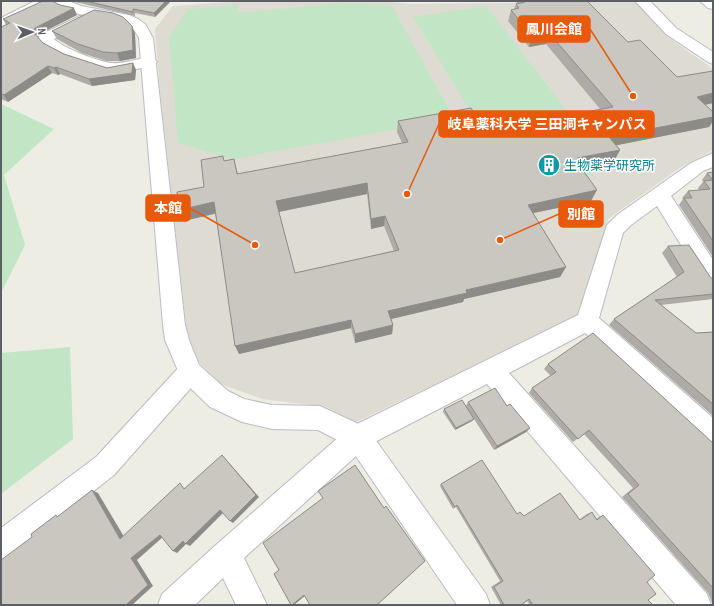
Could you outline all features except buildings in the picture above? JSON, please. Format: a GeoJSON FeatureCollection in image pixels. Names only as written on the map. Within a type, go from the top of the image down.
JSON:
{"type":"FeatureCollection","features":[{"type":"Feature","properties":{"kind":"street"},"geometry":{"type":"LineString","coordinates":[[1,23],[46,1]]}},
{"type":"Feature","properties":{"kind":"street"},"geometry":{"type":"LineString","coordinates":[[59,1],[66,7],[128,19],[140,27],[146,38],[174,325],[177,340],[190,372],[219,399],[242,410],[272,417],[320,418],[358,437],[475,605]]}},
{"type":"Feature","properties":{"kind":"street"},"geometry":{"type":"LineString","coordinates":[[642,1],[671,31],[713,59]]}},
{"type":"Feature","properties":{"kind":"street"},"geometry":{"type":"LineString","coordinates":[[707,1],[713,6]]}},
{"type":"Feature","properties":{"kind":"street"},"geometry":{"type":"LineString","coordinates":[[93,13],[45,38],[53,46],[73,56],[111,68],[149,62]]}},
{"type":"Feature","properties":{"kind":"street"},"geometry":{"type":"LineString","coordinates":[[173,605],[227,554],[358,437],[587,321],[614,230],[624,220],[697,167],[713,159]]}},
{"type":"Feature","properties":{"kind":"street"},"geometry":{"type":"LineString","coordinates":[[660,194],[713,278]]}},
{"type":"Feature","properties":{"kind":"street"},"geometry":{"type":"LineString","coordinates":[[587,321],[712,433]]}},
{"type":"Feature","properties":{"kind":"street"},"geometry":{"type":"LineString","coordinates":[[490,369],[696,605]]}},
{"type":"Feature","properties":{"kind":"street"},"geometry":{"type":"LineString","coordinates":[[1,546],[105,466],[190,372]]}},
{"type":"Feature","properties":{"kind":"street"},"geometry":{"type":"LineString","coordinates":[[227,554],[252,605]]}},
{"type":"Feature","properties":{"kind":"shaded area"},"geometry":{"type":"Polygon","coordinates":[[[242,1],[382,1],[412,4],[634,1],[675,42],[713,69],[713,150],[678,169],[608,219],[582,314],[356,422],[326,407],[262,399],[221,384],[194,358],[185,321],[163,131],[155,29],[173,6],[242,1]]]}},
{"type":"Feature","properties":{"kind":"green space"},"geometry":{"type":"Polygon","coordinates":[[[342,3],[392,6],[454,119],[232,159],[178,143],[169,37],[188,9],[238,5],[238,13],[342,3]]]}},
{"type":"Feature","properties":{"kind":"green space"},"geometry":{"type":"Polygon","coordinates":[[[486,6],[567,111],[480,127],[413,17],[486,6]]]}},
{"type":"Feature","properties":{"kind":"green space"},"geometry":{"type":"Polygon","coordinates":[[[1,104],[54,129],[4,175],[25,245],[1,293],[1,104]]]}},
{"type":"Feature","properties":{"kind":"green space"},"geometry":{"type":"Polygon","coordinates":[[[70,347],[73,439],[1,494],[1,353],[70,347]]]}},
{"type":"Feature","properties":{"kind":"place","name":"鳳川会館"},"geometry":{"type":"Point","coordinates":[633,96]}},
{"type":"Feature","properties":{"kind":"place","name":"生物薬学研究所"},"geometry":{"type":"Point","coordinates":[549,165]}},
{"type":"Feature","properties":{"kind":"place","name":"岐阜薬科大学 三田洞キャンパス"},"geometry":{"type":"Point","coordinates":[407,194]}},
{"type":"Feature","properties":{"kind":"place","name":"別館"},"geometry":{"type":"Point","coordinates":[500,240]}},
{"type":"Feature","properties":{"kind":"place","name":"本館"},"geometry":{"type":"Point","coordinates":[255,245]}}]}
